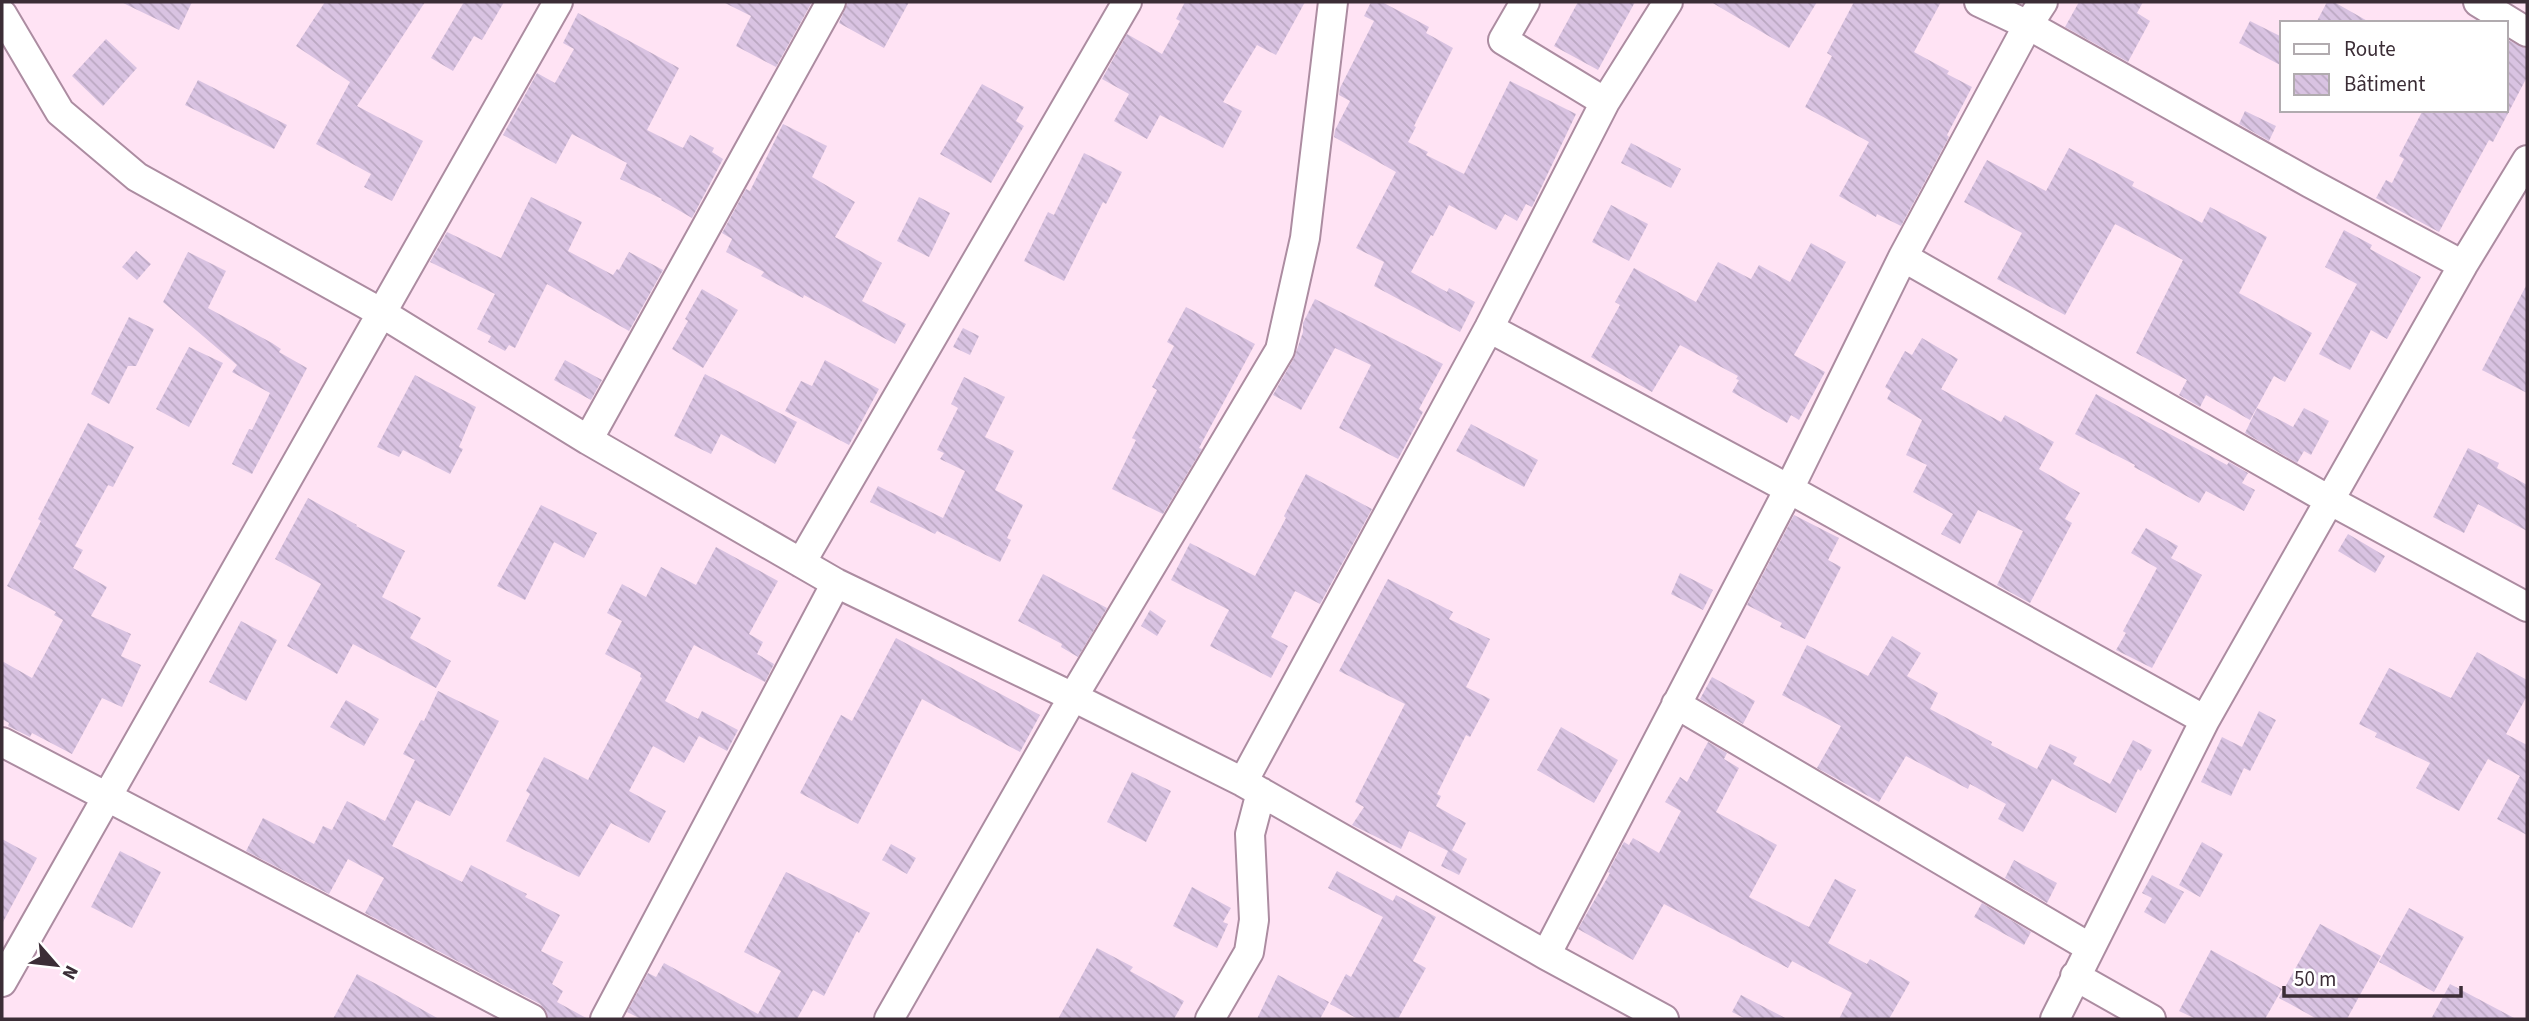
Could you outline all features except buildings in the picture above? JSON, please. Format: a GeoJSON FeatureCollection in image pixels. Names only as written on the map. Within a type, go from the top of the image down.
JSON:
{"type":"FeatureCollection","features":[{"type":"Feature","properties":{"kind":"street"},"geometry":{"type":"LineString","coordinates":[[2,982],[558,2]]}},
{"type":"Feature","properties":{"kind":"street"},"geometry":{"type":"LineString","coordinates":[[588,440],[831,2]]}},
{"type":"Feature","properties":{"kind":"street"},"geometry":{"type":"LineString","coordinates":[[801,563],[1127,2]]}},
{"type":"Feature","properties":{"kind":"street"},"geometry":{"type":"LineString","coordinates":[[889,1019],[1073,697],[1280,350],[1305,238],[1334,2]]}},
{"type":"Feature","properties":{"kind":"street"},"geometry":{"type":"LineString","coordinates":[[1525,2],[1503,40],[1605,102]]}},
{"type":"Feature","properties":{"kind":"street"},"geometry":{"type":"LineString","coordinates":[[1210,1019],[1249,952],[1254,920],[1250,834],[1252,787],[1605,102],[1668,2]]}},
{"type":"Feature","properties":{"kind":"street"},"geometry":{"type":"LineString","coordinates":[[1979,2],[2036,13],[2310,183],[2463,265]]}},
{"type":"Feature","properties":{"kind":"street"},"geometry":{"type":"LineString","coordinates":[[2478,2],[2527,32]]}},
{"type":"Feature","properties":{"kind":"street"},"geometry":{"type":"LineString","coordinates":[[1546,955],[1788,489],[1903,257],[2036,13]]}},
{"type":"Feature","properties":{"kind":"street"},"geometry":{"type":"LineString","coordinates":[[2,14],[60,113],[137,177],[380,312],[588,440],[836,583],[1252,787],[1546,955],[1664,1019]]}},
{"type":"Feature","properties":{"kind":"street"},"geometry":{"type":"LineString","coordinates":[[2054,1019],[2205,720],[2463,265],[2527,160]]}},
{"type":"Feature","properties":{"kind":"street"},"geometry":{"type":"LineString","coordinates":[[1903,257],[2329,500],[2527,607]]}},
{"type":"Feature","properties":{"kind":"street"},"geometry":{"type":"LineString","coordinates":[[1489,328],[1788,489],[2205,720]]}},
{"type":"Feature","properties":{"kind":"street"},"geometry":{"type":"LineString","coordinates":[[604,1019],[836,583]]}},
{"type":"Feature","properties":{"kind":"street"},"geometry":{"type":"LineString","coordinates":[[1676,704],[2090,947]]}},
{"type":"Feature","properties":{"kind":"street"},"geometry":{"type":"LineString","coordinates":[[2,742],[532,1019]]}},
{"type":"Feature","properties":{"kind":"street"},"geometry":{"type":"LineString","coordinates":[[2075,976],[2151,1019]]}}]}
